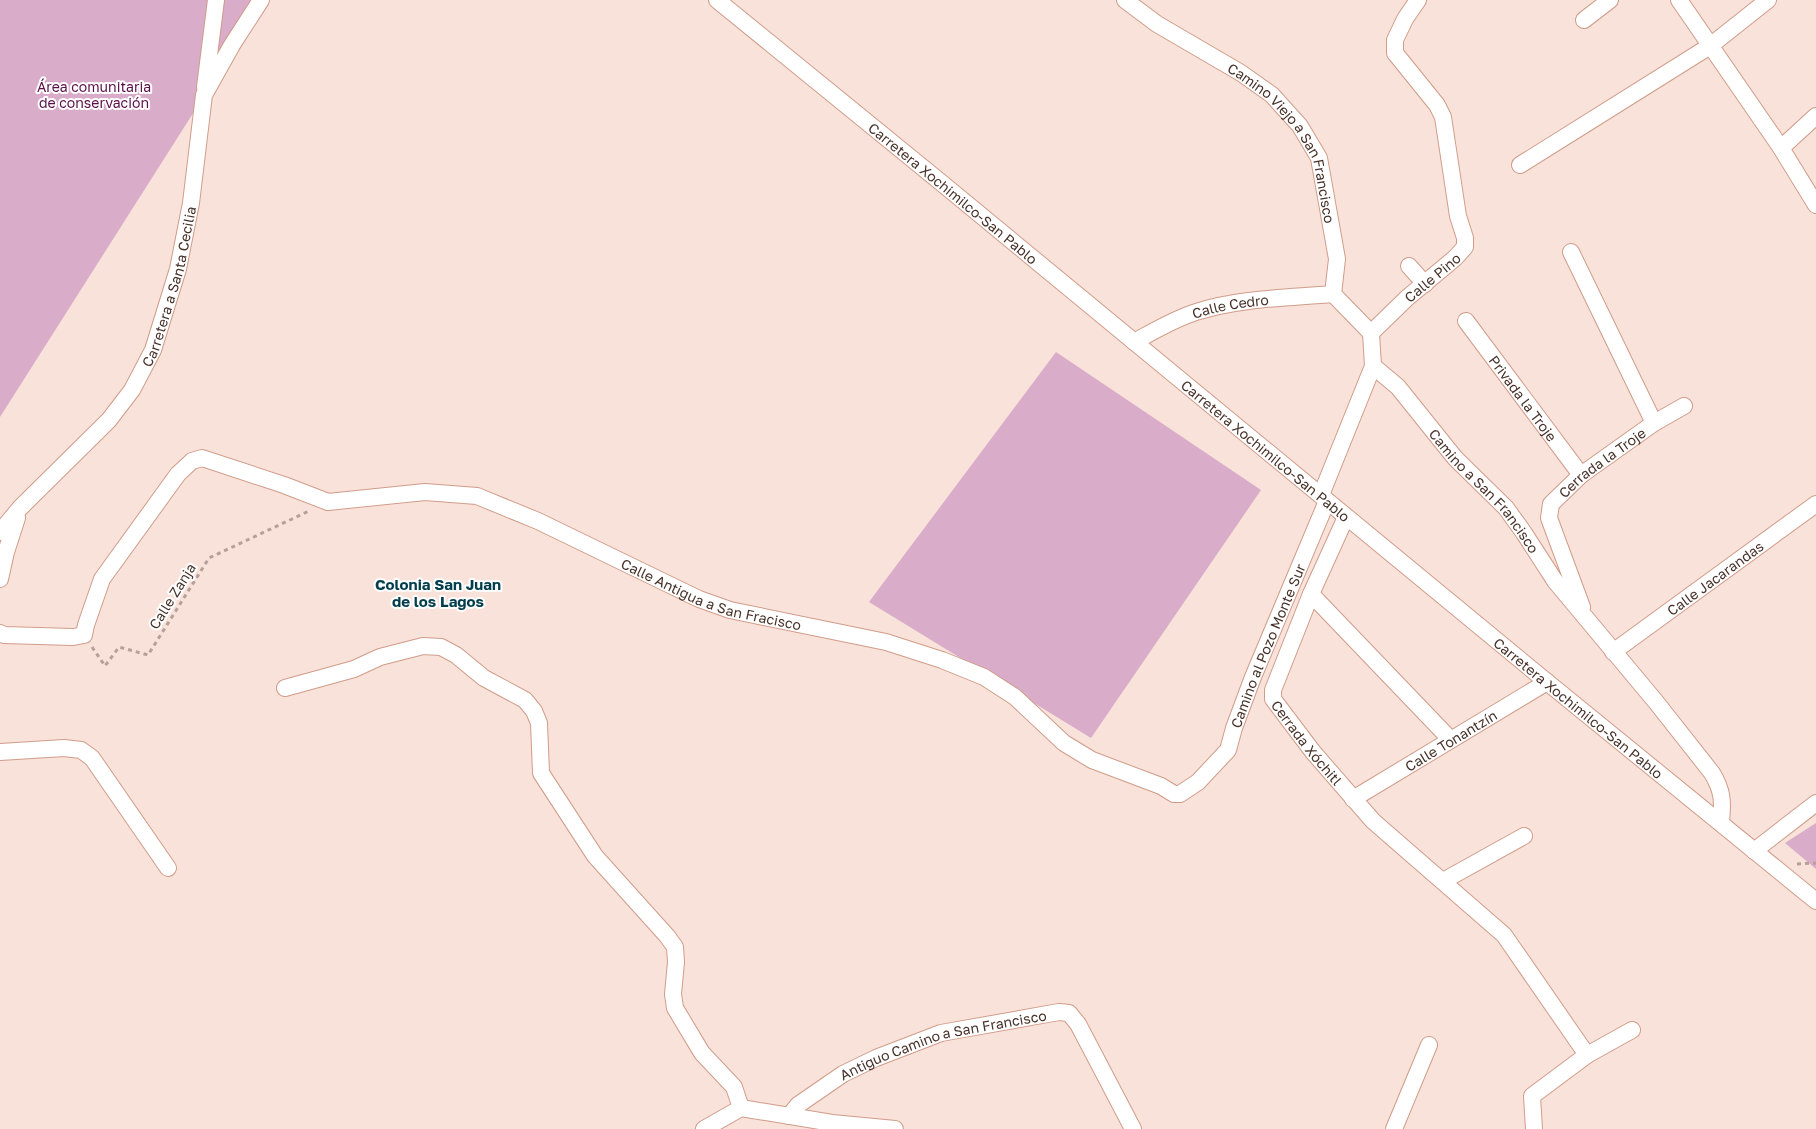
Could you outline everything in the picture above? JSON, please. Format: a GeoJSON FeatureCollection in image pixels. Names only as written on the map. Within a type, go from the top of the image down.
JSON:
{"type":"FeatureCollection","features":[{"type":"Feature","properties":{"kind":"street"},"geometry":{"type":"LineString","coordinates":[[204,95],[216,0]]}},
{"type":"Feature","properties":{"kind":"street","name":"Carretera a Santa Cecilia"},"geometry":{"type":"LineString","coordinates":[[0,532],[20,508],[109,420],[132,390],[153,350],[178,269],[191,204],[204,95],[260,0]]}},
{"type":"Feature","properties":{"kind":"street","name":"Carretera Xochimilco-San Pablo"},"geometry":{"type":"LineString","coordinates":[[717,0],[1816,901]]}},
{"type":"Feature","properties":{"kind":"street","name":"Camino Viejo a San Francisco"},"geometry":{"type":"LineString","coordinates":[[1125,0],[1157,24],[1241,73],[1272,95],[1300,126],[1319,158],[1337,259],[1333,294]]}},
{"type":"Feature","properties":{"kind":"street","name":"Calle Pino"},"geometry":{"type":"LineString","coordinates":[[1371,333],[1407,298],[1455,258],[1465,247],[1465,238],[1458,216],[1443,117],[1437,105],[1395,53],[1395,40],[1405,19],[1418,0]]}},
{"type":"Feature","properties":{"kind":"street"},"geometry":{"type":"LineString","coordinates":[[1584,20],[1610,0]]}},
{"type":"Feature","properties":{"kind":"street"},"geometry":{"type":"LineString","coordinates":[[1679,0],[1781,148],[1816,205]]}},
{"type":"Feature","properties":{"kind":"street"},"geometry":{"type":"LineString","coordinates":[[1520,165],[1710,46],[1768,0]]}},
{"type":"Feature","properties":{"kind":"street"},"geometry":{"type":"LineString","coordinates":[[1781,148],[1816,116]]}},
{"type":"Feature","properties":{"kind":"street"},"geometry":{"type":"LineString","coordinates":[[1571,252],[1654,423]]}},
{"type":"Feature","properties":{"kind":"street"},"geometry":{"type":"LineString","coordinates":[[1409,266],[1425,284]]}},
{"type":"Feature","properties":{"kind":"street"},"geometry":{"type":"LineString","coordinates":[[1324,498],[1373,366],[1371,333],[1333,294]]}},
{"type":"Feature","properties":{"kind":"street","name":"Calle Cedro"},"geometry":{"type":"LineString","coordinates":[[1134,342],[1162,326],[1196,312],[1237,302],[1333,294]]}},
{"type":"Feature","properties":{"kind":"street","name":"Privada la Troje"},"geometry":{"type":"LineString","coordinates":[[1466,321],[1581,475]]}},
{"type":"Feature","properties":{"kind":"street","name":"Camino a San Francisco"},"geometry":{"type":"LineString","coordinates":[[1373,366],[1398,387],[1455,458],[1506,508],[1554,580],[1656,702],[1719,784],[1722,804],[1721,822]]}},
{"type":"Feature","properties":{"kind":"street","name":"Cerrada la Troje"},"geometry":{"type":"LineString","coordinates":[[1587,621],[1549,518],[1552,504],[1581,475],[1654,423],[1684,406]]}},
{"type":"Feature","properties":{"kind":"street","name":"Calle Antigua a San Fracisco"},"geometry":{"type":"LineString","coordinates":[[84,635],[102,579],[178,474],[192,462],[202,458],[284,485],[328,502],[425,492],[477,496],[538,521],[706,602],[730,610],[886,642],[942,660],[984,677],[1015,697],[1064,743],[1092,760],[1161,786],[1174,794],[1180,794],[1198,782]]}},
{"type":"Feature","properties":{"kind":"street","name":"Camino al Pozo Monte Sur"},"geometry":{"type":"LineString","coordinates":[[1198,782],[1228,750],[1253,677],[1324,498]]}},
{"type":"Feature","properties":{"kind":"street","name":"Calle Jacarandas"},"geometry":{"type":"LineString","coordinates":[[1613,652],[1816,504]]}},
{"type":"Feature","properties":{"kind":"street"},"geometry":{"type":"LineString","coordinates":[[0,579],[6,552],[20,508]]}},
{"type":"Feature","properties":{"kind":"street","name":"Cerrada Xóchitl"},"geometry":{"type":"LineString","coordinates":[[1346,517],[1311,594],[1273,690],[1272,699],[1373,821],[1504,935],[1587,1055]]}},
{"type":"Feature","properties":{"kind":"street"},"geometry":{"type":"LineString","coordinates":[[1311,594],[1450,739]]}},
{"type":"Feature","properties":{"kind":"street"},"geometry":{"type":"LineString","coordinates":[[0,633],[4,635],[73,637],[84,635]]}},
{"type":"Feature","properties":{"kind":"street"},"geometry":{"type":"LineString","coordinates":[[285,688],[354,669],[380,657],[423,646],[441,647],[456,655],[484,678],[525,700],[534,711],[539,723],[541,773],[595,856],[667,936],[675,948],[676,962],[673,994],[676,1008],[702,1053],[734,1087],[741,1108]]}},
{"type":"Feature","properties":{"kind":"street","name":"Calle Tonantzín"},"geometry":{"type":"LineString","coordinates":[[1353,799],[1547,682]]}},
{"type":"Feature","properties":{"kind":"street"},"geometry":{"type":"LineString","coordinates":[[0,752],[64,748],[82,750],[92,758],[168,868]]}},
{"type":"Feature","properties":{"kind":"street"},"geometry":{"type":"LineString","coordinates":[[1754,851],[1816,804]]}},
{"type":"Feature","properties":{"kind":"street"},"geometry":{"type":"LineString","coordinates":[[1443,882],[1524,836]]}},
{"type":"Feature","properties":{"kind":"street","name":"Antiguo Camino a San Francisco"},"geometry":{"type":"LineString","coordinates":[[793,1122],[798,1105],[843,1074],[876,1058],[941,1033],[1059,1012],[1069,1013],[1078,1024],[1133,1129]]}},
{"type":"Feature","properties":{"kind":"street"},"geometry":{"type":"LineString","coordinates":[[1534,1129],[1532,1096],[1587,1055],[1632,1030]]}},
{"type":"Feature","properties":{"kind":"street"},"geometry":{"type":"LineString","coordinates":[[1394,1129],[1429,1045]]}},
{"type":"Feature","properties":{"kind":"street"},"geometry":{"type":"LineString","coordinates":[[704,1129],[741,1108],[793,1122],[832,1123],[895,1129]]}},
{"type":"Feature","properties":{"kind":"path","name":"Calle Zanja"},"geometry":{"type":"LineString","coordinates":[[84,635],[105,666],[119,647],[148,655],[209,558],[328,502]]}},
{"type":"Feature","properties":{"kind":"green space","name":"Área comunitaria de conservación"},"geometry":{"type":"Polygon","coordinates":[[[0,0],[265,0],[0,417],[0,0]]]}},
{"type":"Feature","properties":{"kind":"green space"},"geometry":{"type":"Polygon","coordinates":[[[1056,352],[1261,490],[1091,738],[869,602],[1056,352]]]}},
{"type":"Feature","properties":{"kind":"green space"},"geometry":{"type":"Polygon","coordinates":[[[1816,823],[1816,869],[1785,843],[1816,823]]]}},
{"type":"Feature","properties":{"kind":"district","name":"Colonia San Juan de los Lagos"},"geometry":{"type":"Point","coordinates":[438,592]}}]}
